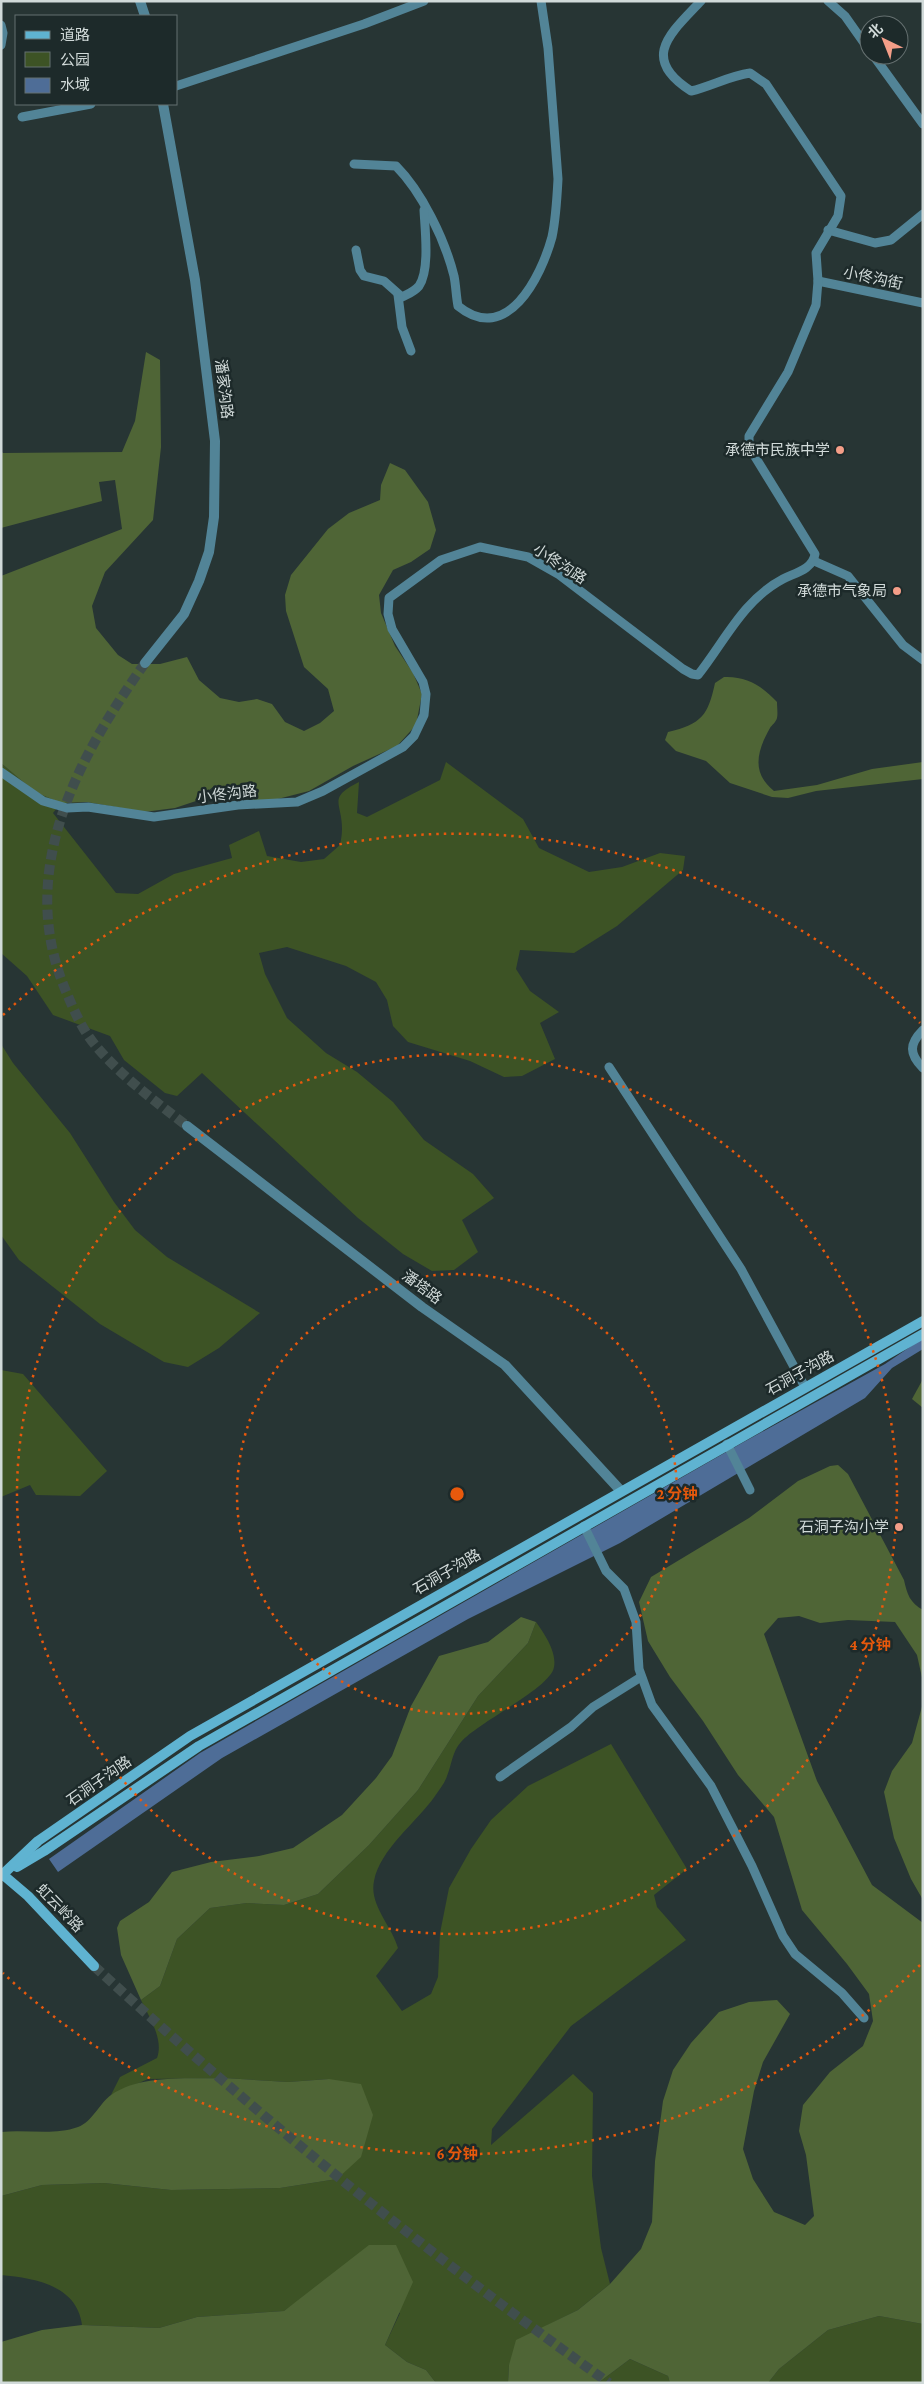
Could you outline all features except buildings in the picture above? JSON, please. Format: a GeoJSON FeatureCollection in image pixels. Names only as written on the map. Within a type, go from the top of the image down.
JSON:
{"type":"FeatureCollection","features":[{"type":"Feature","properties":{"kind":"main road","name":"石洞子沟路"},"geometry":{"type":"LineString","coordinates":[[2,1874],[38,1841],[190,1736],[923,1321]]}},
{"type":"Feature","properties":{"kind":"main road","name":"石洞子沟路"},"geometry":{"type":"LineString","coordinates":[[2,1874],[44,1851],[198,1746],[585,1528],[923,1334]]}},
{"type":"Feature","properties":{"kind":"main road","name":"虹云岭路"},"geometry":{"type":"LineString","coordinates":[[2,1874],[28,1896],[94,1966]]}},
{"type":"Feature","properties":{"kind":"street"},"geometry":{"type":"LineString","coordinates":[[140,1],[145,15]]}},
{"type":"Feature","properties":{"kind":"street"},"geometry":{"type":"LineString","coordinates":[[178,85],[364,24],[424,1]]}},
{"type":"Feature","properties":{"kind":"street"},"geometry":{"type":"LineString","coordinates":[[354,164],[396,166],[407,178],[446,250],[454,278],[458,306],[466,312],[485,319],[502,317],[514,308],[530,287],[546,257],[552,235],[557,198],[558,179],[548,48],[541,1]]}},
{"type":"Feature","properties":{"kind":"street"},"geometry":{"type":"LineString","coordinates":[[701,1],[680,23],[665,43],[662,56],[668,67],[681,84],[691,91],[705,88],[734,75],[750,73],[766,84],[841,196],[838,216],[816,253],[818,281],[816,305],[788,372],[749,436],[749,444],[755,459],[814,554],[814,561],[848,576],[903,645],[923,660]]}},
{"type":"Feature","properties":{"kind":"street"},"geometry":{"type":"LineString","coordinates":[[828,1],[845,16],[859,36]]}},
{"type":"Feature","properties":{"kind":"street"},"geometry":{"type":"LineString","coordinates":[[1,25],[3,33],[1,45]]}},
{"type":"Feature","properties":{"kind":"street"},"geometry":{"type":"LineString","coordinates":[[880,65],[923,124]]}},
{"type":"Feature","properties":{"kind":"street"},"geometry":{"type":"LineString","coordinates":[[22,117],[86,105]]}},
{"type":"Feature","properties":{"kind":"street","name":"潘家沟路"},"geometry":{"type":"LineString","coordinates":[[145,663],[184,614],[199,581],[209,552],[214,517],[215,441],[194,280],[164,105]]}},
{"type":"Feature","properties":{"kind":"street"},"geometry":{"type":"LineString","coordinates":[[356,250],[360,270],[364,276],[384,281],[402,297],[412,293],[423,277],[425,259],[424,208]]}},
{"type":"Feature","properties":{"kind":"street"},"geometry":{"type":"LineString","coordinates":[[828,230],[875,243],[892,240],[923,214]]}},
{"type":"Feature","properties":{"kind":"street","name":"小佟沟街"},"geometry":{"type":"LineString","coordinates":[[818,281],[923,303]]}},
{"type":"Feature","properties":{"kind":"street"},"geometry":{"type":"LineString","coordinates":[[398,295],[402,327],[411,351]]}},
{"type":"Feature","properties":{"kind":"street","name":"小佟沟路"},"geometry":{"type":"LineString","coordinates":[[1,772],[43,802],[67,808],[88,807],[154,817],[238,806],[297,802],[323,792],[391,755],[414,736],[424,715],[426,694],[423,682],[392,629],[387,602],[404,585],[441,560],[480,547],[528,557],[558,574],[683,669],[698,675],[746,609],[775,583],[807,568],[814,561]]}},
{"type":"Feature","properties":{"kind":"street"},"geometry":{"type":"LineString","coordinates":[[923,1030],[912,1044],[911,1049],[914,1058],[923,1068]]}},
{"type":"Feature","properties":{"kind":"street"},"geometry":{"type":"LineString","coordinates":[[610,1067],[741,1270],[804,1387]]}},
{"type":"Feature","properties":{"kind":"street","name":"潘塔路"},"geometry":{"type":"LineString","coordinates":[[187,1126],[422,1306],[505,1365],[621,1491]]}},
{"type":"Feature","properties":{"kind":"street"},"geometry":{"type":"LineString","coordinates":[[729,1446],[750,1490]]}},
{"type":"Feature","properties":{"kind":"street"},"geometry":{"type":"LineString","coordinates":[[585,1528],[606,1571],[624,1589],[636,1622],[641,1677],[652,1705],[711,1786],[752,1866],[783,1936],[795,1954],[842,1993],[864,2018]]}},
{"type":"Feature","properties":{"kind":"street"},"geometry":{"type":"LineString","coordinates":[[500,1777],[570,1728],[593,1707],[641,1677]]}},
{"type":"Feature","properties":{"kind":"green space"},"geometry":{"type":"Polygon","coordinates":[[[146,352],[160,360],[161,447],[153,520],[105,572],[92,606],[96,628],[118,655],[132,664],[160,664],[187,657],[199,680],[220,698],[239,702],[257,699],[272,704],[285,722],[304,731],[320,723],[334,711],[328,689],[304,667],[286,611],[285,595],[291,575],[328,529],[349,513],[380,500],[381,485],[390,463],[405,470],[428,502],[436,530],[430,549],[411,562],[393,570],[379,595],[381,613],[395,646],[413,673],[422,694],[416,725],[397,746],[353,766],[309,791],[266,802],[254,800],[235,791],[214,786],[196,801],[175,808],[144,812],[87,802],[61,803],[35,792],[1,763],[1,576],[122,529],[115,480],[99,482],[102,501],[1,528],[1,451],[3,453],[122,452],[135,421],[146,352]]]}},
{"type":"Feature","properties":{"kind":"green space"},"geometry":{"type":"Polygon","coordinates":[[[724,677],[740,678],[754,683],[777,702],[777,718],[765,737],[758,761],[762,777],[774,791],[817,785],[872,769],[923,762],[923,779],[816,791],[788,798],[772,797],[730,783],[706,761],[676,751],[665,740],[668,732],[689,725],[702,716],[709,703],[715,683],[724,677]]]}},
{"type":"Feature","properties":{"kind":"green space"},"geometry":{"type":"Polygon","coordinates":[[[446,762],[523,819],[539,848],[589,872],[622,867],[660,853],[685,856],[683,870],[617,926],[574,953],[520,950],[516,969],[530,991],[559,1012],[540,1023],[555,1059],[522,1076],[504,1077],[470,1061],[408,1042],[393,1026],[387,1000],[376,982],[346,966],[287,947],[259,953],[265,974],[287,1018],[326,1053],[357,1072],[393,1102],[424,1140],[473,1174],[494,1198],[462,1220],[478,1252],[454,1270],[432,1271],[403,1254],[358,1218],[202,1073],[177,1096],[165,1093],[124,1060],[110,1036],[53,1015],[27,976],[1,953],[1,763],[35,792],[61,803],[53,813],[116,893],[138,894],[174,874],[232,858],[229,845],[259,831],[267,856],[301,862],[324,859],[340,845],[342,829],[338,801],[343,792],[359,782],[357,813],[367,817],[440,780],[446,762]]]}},
{"type":"Feature","properties":{"kind":"green space"},"geometry":{"type":"Polygon","coordinates":[[[1,1044],[13,1063],[70,1133],[114,1202],[135,1230],[167,1257],[260,1313],[219,1348],[188,1367],[164,1362],[100,1324],[19,1260],[1,1235],[1,1044]]]}},
{"type":"Feature","properties":{"kind":"green space"},"geometry":{"type":"Polygon","coordinates":[[[1,1370],[23,1374],[107,1471],[80,1496],[36,1495],[30,1485],[1,1497],[1,1370]]]}},
{"type":"Feature","properties":{"kind":"green space"},"geometry":{"type":"Polygon","coordinates":[[[923,1379],[923,1408],[912,1399],[923,1379]]]}},
{"type":"Feature","properties":{"kind":"green space"},"geometry":{"type":"Polygon","coordinates":[[[838,1465],[848,1474],[904,1580],[910,1598],[923,1610],[923,1682],[917,1655],[895,1622],[848,1620],[820,1623],[799,1616],[778,1618],[764,1634],[817,1781],[872,1885],[923,1923],[923,2324],[879,2316],[828,2330],[779,2369],[768,2383],[670,2383],[668,2376],[630,2359],[598,2383],[508,2383],[509,2365],[516,2340],[578,2310],[610,2284],[641,2249],[652,2222],[655,2161],[663,2101],[673,2070],[691,2043],[719,2012],[749,2002],[777,2000],[790,2014],[763,2062],[754,2091],[743,2149],[753,2179],[774,2212],[805,2225],[814,2216],[806,2155],[799,2131],[803,2105],[830,2072],[863,2046],[873,2021],[869,1994],[847,1964],[802,1910],[774,1817],[738,1775],[703,1721],[670,1677],[648,1641],[639,1602],[651,1577],[749,1518],[798,1481],[830,1466],[838,1465]]]}},
{"type":"Feature","properties":{"kind":"green space"},"geometry":{"type":"Polygon","coordinates":[[[521,1617],[536,1622],[528,1643],[478,1696],[418,1790],[369,1845],[318,1894],[284,1905],[247,1903],[210,1908],[177,1939],[160,1986],[141,2000],[121,1955],[117,1928],[120,1921],[149,1902],[172,1872],[211,1862],[259,1856],[293,1848],[342,1815],[376,1778],[392,1756],[411,1706],[439,1656],[488,1642],[521,1617]]]}},
{"type":"Feature","properties":{"kind":"green space"},"geometry":{"type":"Polygon","coordinates":[[[536,1622],[554,1655],[554,1667],[550,1675],[528,1695],[482,1725],[461,1742],[442,1786],[391,1847],[378,1869],[373,1890],[375,1898],[398,1948],[376,1976],[402,2011],[431,1994],[438,1977],[440,1933],[449,1888],[471,1849],[491,1820],[528,1786],[611,1744],[687,1869],[654,1895],[657,1907],[686,1940],[571,2026],[492,2129],[491,2145],[573,2074],[593,2093],[592,2176],[601,2248],[610,2284],[578,2310],[548,2325],[509,2365],[508,2383],[436,2383],[426,2370],[407,2362],[385,2345],[400,2313],[314,2290],[284,2311],[197,2317],[159,2328],[82,2325],[78,2311],[63,2292],[52,2286],[27,2278],[1,2275],[1,2196],[42,2185],[104,2183],[171,2190],[280,2188],[337,2179],[329,2079],[288,2082],[224,2078],[148,2079],[111,2095],[120,2077],[157,2058],[159,2043],[141,2000],[160,1986],[177,1939],[210,1908],[247,1903],[284,1905],[318,1894],[369,1845],[418,1790],[478,1696],[528,1643],[536,1622]]]}},
{"type":"Feature","properties":{"kind":"green space"},"geometry":{"type":"Polygon","coordinates":[[[923,1703],[923,1900],[911,1879],[894,1838],[884,1792],[892,1771],[912,1743],[923,1703]]]}},
{"type":"Feature","properties":{"kind":"green space"},"geometry":{"type":"Polygon","coordinates":[[[224,2078],[288,2082],[329,2079],[361,2084],[373,2115],[361,2157],[337,2179],[280,2188],[171,2190],[104,2183],[42,2185],[1,2196],[1,2132],[50,2132],[78,2127],[83,2125],[111,2095],[123,2088],[136,2084],[165,2079],[224,2078]]]}},
{"type":"Feature","properties":{"kind":"green space"},"geometry":{"type":"Polygon","coordinates":[[[369,2245],[396,2245],[413,2282],[385,2345],[407,2362],[426,2370],[436,2383],[1,2383],[1,2342],[42,2330],[82,2325],[159,2328],[197,2317],[284,2311],[369,2245]]]}},
{"type":"Feature","properties":{"kind":"green space"},"geometry":{"type":"Polygon","coordinates":[[[879,2316],[923,2324],[923,2383],[768,2383],[779,2369],[828,2330],[879,2316]]]}},
{"type":"Feature","properties":{"kind":"green space"},"geometry":{"type":"Polygon","coordinates":[[[630,2359],[668,2376],[670,2383],[598,2383],[630,2359]]]}},
{"type":"Feature","properties":{"kind":"water"},"geometry":{"type":"Polygon","coordinates":[[[923,1338],[923,1349],[892,1368],[865,1398],[620,1543],[468,1619],[222,1758],[58,1872],[49,1859],[200,1753],[742,1443],[885,1364],[923,1338]]]}},
{"type":"Feature","properties":{"kind":"tunnel"},"geometry":{"type":"LineString","coordinates":[[145,663],[97,738],[77,777],[61,818],[51,859],[47,902],[52,945],[65,989],[86,1033],[106,1057],[128,1078],[187,1126]]}},
{"type":"Feature","properties":{"kind":"tunnel"},"geometry":{"type":"LineString","coordinates":[[94,1966],[281,2130],[409,2234],[609,2383]]}},
{"type":"Feature","properties":{"kind":"place","name":"承德市民族中学"},"geometry":{"type":"Point","coordinates":[840,450]}},
{"type":"Feature","properties":{"kind":"place","name":"承德市气象局"},"geometry":{"type":"Point","coordinates":[897,591]}},
{"type":"Feature","properties":{"kind":"place","name":"石洞子沟小学"},"geometry":{"type":"Point","coordinates":[899,1527]}}]}
